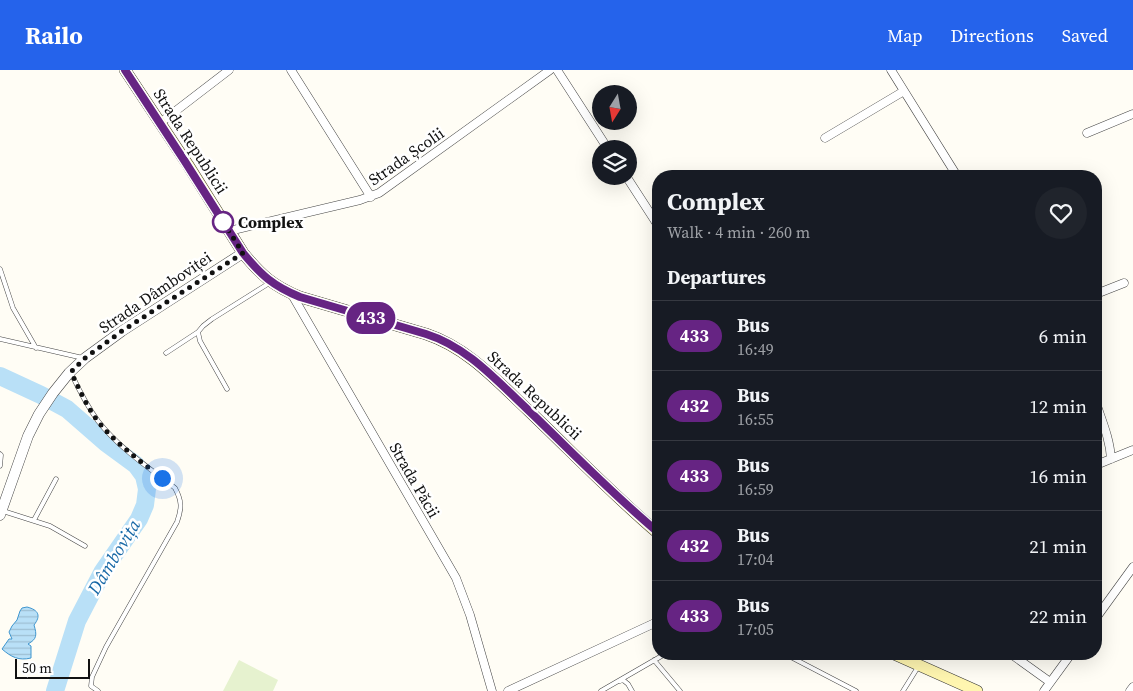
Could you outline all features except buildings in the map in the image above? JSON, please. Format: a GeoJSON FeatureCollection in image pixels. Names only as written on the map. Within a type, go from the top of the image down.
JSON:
{"type":"FeatureCollection","features":[{"type":"Feature","properties":{"kind":"main road","name":"Strada Republicii"},"geometry":{"type":"LineString","coordinates":[[125,70],[243,253],[253,266],[271,282],[291,293],[436,337],[457,348],[487,371],[611,492],[652,528]]}},
{"type":"Feature","properties":{"kind":"main road"},"geometry":{"type":"LineString","coordinates":[[908,660],[977,691]]}},
{"type":"Feature","properties":{"kind":"street"},"geometry":{"type":"LineString","coordinates":[[160,123],[229,70]]}},
{"type":"Feature","properties":{"kind":"street"},"geometry":{"type":"LineString","coordinates":[[291,70],[372,197]]}},
{"type":"Feature","properties":{"kind":"street","name":"Strada Școlii"},"geometry":{"type":"LineString","coordinates":[[229,232],[372,197],[550,70]]}},
{"type":"Feature","properties":{"kind":"street"},"geometry":{"type":"LineString","coordinates":[[557,70],[602,140]]}},
{"type":"Feature","properties":{"kind":"street"},"geometry":{"type":"LineString","coordinates":[[891,70],[953,170]]}},
{"type":"Feature","properties":{"kind":"street"},"geometry":{"type":"LineString","coordinates":[[826,138],[904,91]]}},
{"type":"Feature","properties":{"kind":"street"},"geometry":{"type":"LineString","coordinates":[[1087,133],[1133,114]]}},
{"type":"Feature","properties":{"kind":"street"},"geometry":{"type":"LineString","coordinates":[[632,185],[652,216]]}},
{"type":"Feature","properties":{"kind":"street","name":"Strada Dâmboviței"},"geometry":{"type":"LineString","coordinates":[[1,513],[28,436],[53,393],[70,373],[85,358],[122,331],[243,253]]}},
{"type":"Feature","properties":{"kind":"street"},"geometry":{"type":"LineString","coordinates":[[1102,292],[1124,283]]}},
{"type":"Feature","properties":{"kind":"street","name":"Strada Păcii"},"geometry":{"type":"LineString","coordinates":[[291,293],[456,578],[470,616],[492,691]]}},
{"type":"Feature","properties":{"kind":"street"},"geometry":{"type":"LineString","coordinates":[[1102,420],[1111,459]]}},
{"type":"Feature","properties":{"kind":"street"},"geometry":{"type":"LineString","coordinates":[[1102,463],[1133,450]]}},
{"type":"Feature","properties":{"kind":"street"},"geometry":{"type":"LineString","coordinates":[[1102,610],[1133,567]]}},
{"type":"Feature","properties":{"kind":"street"},"geometry":{"type":"LineString","coordinates":[[508,691],[652,624]]}},
{"type":"Feature","properties":{"kind":"street"},"geometry":{"type":"LineString","coordinates":[[1020,660],[1050,682]]}},
{"type":"Feature","properties":{"kind":"street"},"geometry":{"type":"LineString","coordinates":[[1044,691],[1066,660]]}},
{"type":"Feature","properties":{"kind":"street"},"geometry":{"type":"LineString","coordinates":[[1130,691],[1133,687]]}},
{"type":"Feature","properties":{"kind":"lane"},"geometry":{"type":"LineString","coordinates":[[0,269],[13,308],[36,348]]}},
{"type":"Feature","properties":{"kind":"lane"},"geometry":{"type":"LineString","coordinates":[[166,353],[198,332],[212,319],[271,282]]}},
{"type":"Feature","properties":{"kind":"lane"},"geometry":{"type":"LineString","coordinates":[[198,332],[200,341],[227,389]]}},
{"type":"Feature","properties":{"kind":"lane"},"geometry":{"type":"LineString","coordinates":[[0,339],[85,358]]}},
{"type":"Feature","properties":{"kind":"lane"},"geometry":{"type":"LineString","coordinates":[[70,373],[82,397],[98,420],[123,448],[175,488],[180,497],[181,507],[177,522],[106,647],[92,678],[91,686],[98,691]]}},
{"type":"Feature","properties":{"kind":"lane"},"geometry":{"type":"LineString","coordinates":[[0,454],[0,466]]}},
{"type":"Feature","properties":{"kind":"lane"},"geometry":{"type":"LineString","coordinates":[[34,520],[56,480]]}},
{"type":"Feature","properties":{"kind":"lane"},"geometry":{"type":"LineString","coordinates":[[1,513],[34,520],[50,526],[85,546]]}},
{"type":"Feature","properties":{"kind":"lane"},"geometry":{"type":"LineString","coordinates":[[601,691],[654,660],[680,691]]}},
{"type":"Feature","properties":{"kind":"lane"},"geometry":{"type":"LineString","coordinates":[[797,660],[856,691]]}},
{"type":"Feature","properties":{"kind":"lane"},"geometry":{"type":"LineString","coordinates":[[903,691],[919,665]]}},
{"type":"Feature","properties":{"kind":"lane"},"geometry":{"type":"LineString","coordinates":[[618,681],[623,680],[632,691]]}},
{"type":"Feature","properties":{"kind":"green space"},"geometry":{"type":"Polygon","coordinates":[[[239,660],[278,680],[273,691],[223,691],[239,660]]]}},
{"type":"Feature","properties":{"kind":"water"},"geometry":{"type":"Polygon","coordinates":[[[27,607],[38,614],[38,619],[34,625],[36,636],[28,644],[31,646],[31,658],[19,659],[2,649],[9,639],[12,639],[9,632],[17,620],[20,611],[22,608],[27,607]]]}},
{"type":"Feature","properties":{"kind":"waterway","name":"Dâmbovița"},"geometry":{"type":"LineString","coordinates":[[0,376],[67,409],[106,443],[136,465],[144,476],[147,489],[145,505],[139,519],[103,571],[77,621],[55,691]]}},
{"type":"Feature","properties":{"kind":"bus line","name":"433"},"geometry":{"type":"LineString","coordinates":[[125,70],[243,253],[261,274],[283,290],[300,297],[436,337],[457,348],[487,371],[611,492],[652,528]]}},
{"type":"Feature","properties":{"kind":"place","name":"Complex"},"geometry":{"type":"Point","coordinates":[223,222]}},
{"type":"Feature","properties":{"kind":"route"},"geometry":{"type":"LineString","coordinates":[[162,478],[123,448],[98,420],[82,397],[71,372],[85,358],[122,331],[243,253],[223,222]]}}]}
